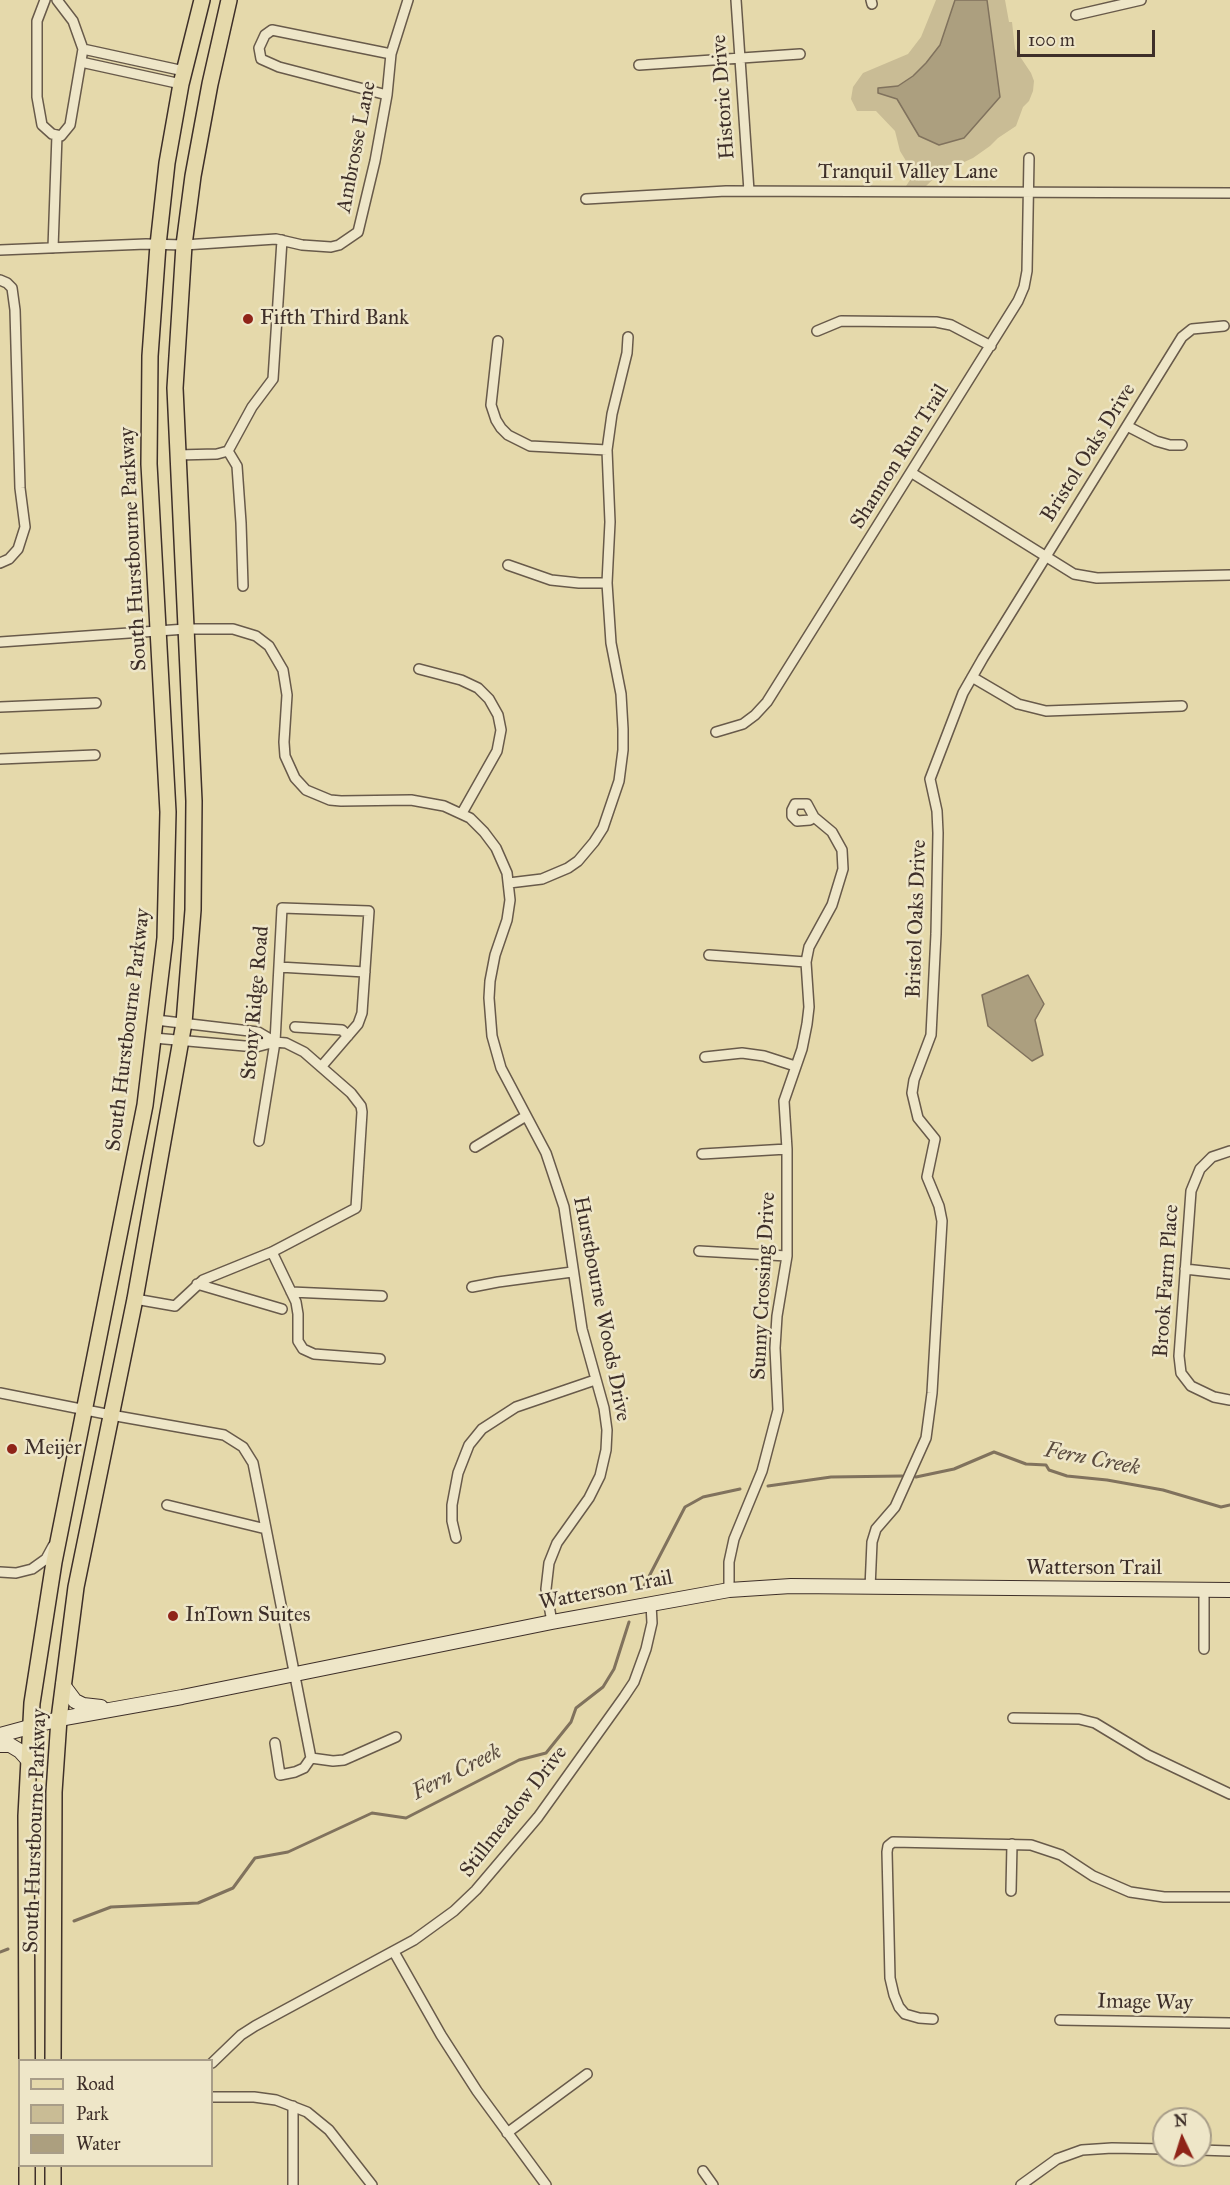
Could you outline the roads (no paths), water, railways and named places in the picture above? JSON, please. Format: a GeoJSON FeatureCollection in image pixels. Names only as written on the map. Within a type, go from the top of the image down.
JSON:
{"type":"FeatureCollection","features":[{"type":"Feature","properties":{"kind":"main road","name":"South Hurstbourne Parkway"},"geometry":{"type":"LineString","coordinates":[[27,2059],[26,1816],[34,1691],[59,1536],[145,1105],[165,938],[168,812],[149,464],[150,356],[158,245],[168,163],[183,78],[202,0]]}},
{"type":"Feature","properties":{"kind":"main road","name":"South Hurstbourne Parkway"},"geometry":{"type":"LineString","coordinates":[[53,2059],[54,1828],[58,1719],[76,1587],[135,1299],[184,1023],[193,910],[194,801],[175,388],[184,245],[193,176],[203,118],[229,0]]}},
{"type":"Feature","properties":{"kind":"main road","name":"Watterson Trail"},"geometry":{"type":"LineString","coordinates":[[0,1735],[58,1719],[182,1698],[552,1622],[729,1590],[792,1586],[1230,1590]]}},
{"type":"Feature","properties":{"kind":"main road"},"geometry":{"type":"LineString","coordinates":[[63,1685],[75,1701],[83,1705],[121,1707]]}},
{"type":"Feature","properties":{"kind":"main road"},"geometry":{"type":"LineString","coordinates":[[0,1745],[10,1745],[20,1751],[28,1761]]}},
{"type":"Feature","properties":{"kind":"main road"},"geometry":{"type":"LineString","coordinates":[[27,2167],[27,2185]]}},
{"type":"Feature","properties":{"kind":"main road"},"geometry":{"type":"LineString","coordinates":[[53,2167],[53,2185]]}},
{"type":"Feature","properties":{"kind":"street"},"geometry":{"type":"LineString","coordinates":[[45,0],[37,21],[37,97],[42,125],[46,131],[61,136],[70,125],[83,49],[73,21],[57,0]]}},
{"type":"Feature","properties":{"kind":"street","name":"Ambrosse Lane"},"geometry":{"type":"LineString","coordinates":[[0,250],[184,245],[276,239],[302,245],[331,247],[339,245],[358,232],[375,161],[387,95],[391,54],[408,0]]}},
{"type":"Feature","properties":{"kind":"street","name":"Historic Drive"},"geometry":{"type":"LineString","coordinates":[[735,0],[749,191]]}},
{"type":"Feature","properties":{"kind":"street"},"geometry":{"type":"LineString","coordinates":[[1076,15],[1141,0]]}},
{"type":"Feature","properties":{"kind":"street"},"geometry":{"type":"LineString","coordinates":[[387,95],[279,67],[261,59],[259,48],[265,35],[273,30],[391,54]]}},
{"type":"Feature","properties":{"kind":"street"},"geometry":{"type":"LineString","coordinates":[[83,49],[183,78]]}},
{"type":"Feature","properties":{"kind":"street"},"geometry":{"type":"LineString","coordinates":[[639,65],[800,54]]}},
{"type":"Feature","properties":{"kind":"street"},"geometry":{"type":"LineString","coordinates":[[81,62],[183,78]]}},
{"type":"Feature","properties":{"kind":"street"},"geometry":{"type":"LineString","coordinates":[[53,248],[57,135]]}},
{"type":"Feature","properties":{"kind":"street","name":"Shannon Run Trail"},"geometry":{"type":"LineString","coordinates":[[716,732],[743,724],[766,702],[1018,301],[1027,271],[1029,158]]}},
{"type":"Feature","properties":{"kind":"street","name":"Tranquil Valley Lane"},"geometry":{"type":"LineString","coordinates":[[586,199],[681,192],[749,191],[1230,193]]}},
{"type":"Feature","properties":{"kind":"street"},"geometry":{"type":"LineString","coordinates":[[177,455],[217,454],[228,451],[252,407],[273,379],[282,240]]}},
{"type":"Feature","properties":{"kind":"street"},"geometry":{"type":"LineString","coordinates":[[0,280],[12,288],[15,310],[20,488],[26,527],[18,549],[9,559],[0,563]]}},
{"type":"Feature","properties":{"kind":"street"},"geometry":{"type":"LineString","coordinates":[[817,331],[841,321],[936,322],[951,326],[991,346]]}},
{"type":"Feature","properties":{"kind":"street","name":"Bristol Oaks Drive"},"geometry":{"type":"LineString","coordinates":[[870,1588],[872,1550],[876,1529],[895,1507],[926,1438],[932,1393],[942,1221],[939,1206],[927,1177],[935,1139],[918,1118],[912,1092],[914,1080],[931,1035],[938,833],[937,811],[930,779],[963,693],[1182,337],[1192,329],[1224,326]]}},
{"type":"Feature","properties":{"kind":"street"},"geometry":{"type":"LineString","coordinates":[[509,884],[542,879],[578,861],[603,828],[616,796],[622,764],[623,729],[621,694],[611,643],[607,583],[610,522],[607,450],[612,414],[625,363],[628,337]]}},
{"type":"Feature","properties":{"kind":"street"},"geometry":{"type":"LineString","coordinates":[[498,341],[491,405],[496,420],[508,435],[530,446],[607,450]]}},
{"type":"Feature","properties":{"kind":"street"},"geometry":{"type":"LineString","coordinates":[[1127,426],[1156,441],[1170,445],[1182,445]]}},
{"type":"Feature","properties":{"kind":"street"},"geometry":{"type":"LineString","coordinates":[[228,451],[237,466],[242,523],[243,586]]}},
{"type":"Feature","properties":{"kind":"street"},"geometry":{"type":"LineString","coordinates":[[912,472],[1074,573],[1088,577],[1230,575]]}},
{"type":"Feature","properties":{"kind":"street"},"geometry":{"type":"LineString","coordinates":[[508,565],[551,580],[607,583]]}},
{"type":"Feature","properties":{"kind":"street","name":"Hurstbourne Woods Drive"},"geometry":{"type":"LineString","coordinates":[[0,642],[186,629],[233,629],[256,636],[269,646],[279,662],[287,695],[285,756],[295,778],[306,790],[330,800],[426,801],[444,806],[462,813],[484,832],[496,848],[509,884],[510,900],[507,920],[495,955],[490,981],[490,1025],[501,1068],[546,1153],[564,1207],[582,1329],[604,1408],[607,1430],[604,1462],[590,1498],[557,1543],[549,1563],[546,1589],[552,1622]]}},
{"type":"Feature","properties":{"kind":"street"},"geometry":{"type":"LineString","coordinates":[[419,669],[478,687],[489,699],[498,715],[501,730],[499,744],[462,813]]}},
{"type":"Feature","properties":{"kind":"street"},"geometry":{"type":"LineString","coordinates":[[972,678],[1018,704],[1046,711],[1182,706]]}},
{"type":"Feature","properties":{"kind":"street"},"geometry":{"type":"LineString","coordinates":[[0,707],[96,703]]}},
{"type":"Feature","properties":{"kind":"street"},"geometry":{"type":"LineString","coordinates":[[0,759],[95,755]]}},
{"type":"Feature","properties":{"kind":"street","name":"Sunny Crossing Drive"},"geometry":{"type":"LineString","coordinates":[[729,1590],[729,1562],[734,1539],[762,1471],[778,1410],[775,1348],[777,1316],[787,1256],[787,1149],[784,1101],[807,1024],[809,1007],[806,962],[815,935],[838,890],[843,869],[843,856],[839,843],[832,832],[814,817]]}},
{"type":"Feature","properties":{"kind":"street","name":"Stony Ridge Road"},"geometry":{"type":"LineString","coordinates":[[259,1141],[275,1042],[282,908],[369,911],[362,1013],[358,1024],[321,1067]]}},
{"type":"Feature","properties":{"kind":"street"},"geometry":{"type":"LineString","coordinates":[[709,956],[806,962]]}},
{"type":"Feature","properties":{"kind":"street"},"geometry":{"type":"LineString","coordinates":[[279,966],[365,972]]}},
{"type":"Feature","properties":{"kind":"street"},"geometry":{"type":"LineString","coordinates":[[156,1020],[258,1032],[275,1042]]}},
{"type":"Feature","properties":{"kind":"street"},"geometry":{"type":"LineString","coordinates":[[295,1027],[342,1030],[348,1036]]}},
{"type":"Feature","properties":{"kind":"street"},"geometry":{"type":"LineString","coordinates":[[135,1299],[175,1306],[203,1280],[272,1252],[356,1208],[361,1106],[357,1099],[304,1052],[286,1043],[275,1042],[256,1047],[154,1038]]}},
{"type":"Feature","properties":{"kind":"street"},"geometry":{"type":"LineString","coordinates":[[705,1057],[742,1053],[764,1056],[795,1066]]}},
{"type":"Feature","properties":{"kind":"street"},"geometry":{"type":"LineString","coordinates":[[476,1147],[526,1116]]}},
{"type":"Feature","properties":{"kind":"street"},"geometry":{"type":"LineString","coordinates":[[702,1154],[787,1149]]}},
{"type":"Feature","properties":{"kind":"street","name":"Brook Farm Place"},"geometry":{"type":"LineString","coordinates":[[1230,1152],[1212,1157],[1200,1169],[1191,1191],[1179,1356],[1181,1373],[1191,1386],[1214,1397],[1230,1400]]}},
{"type":"Feature","properties":{"kind":"street"},"geometry":{"type":"LineString","coordinates":[[699,1251],[787,1256]]}},
{"type":"Feature","properties":{"kind":"street"},"geometry":{"type":"LineString","coordinates":[[272,1252],[291,1292],[298,1314],[298,1341],[303,1349],[315,1354],[380,1359]]}},
{"type":"Feature","properties":{"kind":"street"},"geometry":{"type":"LineString","coordinates":[[1185,1269],[1230,1274]]}},
{"type":"Feature","properties":{"kind":"street"},"geometry":{"type":"LineString","coordinates":[[472,1287],[498,1281],[572,1272]]}},
{"type":"Feature","properties":{"kind":"street"},"geometry":{"type":"LineString","coordinates":[[197,1284],[282,1309]]}},
{"type":"Feature","properties":{"kind":"street"},"geometry":{"type":"LineString","coordinates":[[291,1292],[382,1296]]}},
{"type":"Feature","properties":{"kind":"street"},"geometry":{"type":"LineString","coordinates":[[456,1538],[452,1521],[452,1505],[458,1473],[469,1445],[482,1428],[516,1407],[595,1380]]}},
{"type":"Feature","properties":{"kind":"street"},"geometry":{"type":"LineString","coordinates":[[0,1393],[224,1436],[243,1447],[253,1463],[311,1758]]}},
{"type":"Feature","properties":{"kind":"street"},"geometry":{"type":"LineString","coordinates":[[166,1505],[266,1529]]}},
{"type":"Feature","properties":{"kind":"street"},"geometry":{"type":"LineString","coordinates":[[0,1572],[16,1573],[32,1569],[46,1559],[59,1536]]}},
{"type":"Feature","properties":{"kind":"street"},"geometry":{"type":"LineString","coordinates":[[1204,1590],[1204,1648]]}},
{"type":"Feature","properties":{"kind":"street","name":"Stillmeadow Drive"},"geometry":{"type":"LineString","coordinates":[[213,2062],[241,2035],[255,2026],[394,1952],[454,1911],[496,1868],[538,1817],[634,1682],[643,1661],[652,1623],[651,1604]]}},
{"type":"Feature","properties":{"kind":"street"},"geometry":{"type":"LineString","coordinates":[[1013,1718],[1079,1719],[1095,1723],[1148,1755],[1230,1794]]}},
{"type":"Feature","properties":{"kind":"street"},"geometry":{"type":"LineString","coordinates":[[311,1758],[344,1760],[396,1737]]}},
{"type":"Feature","properties":{"kind":"street"},"geometry":{"type":"LineString","coordinates":[[274,1743],[280,1775],[299,1770],[311,1758]]}},
{"type":"Feature","properties":{"kind":"street"},"geometry":{"type":"LineString","coordinates":[[933,2019],[905,2014],[894,1995],[890,1978],[889,1942],[887,1852],[890,1843],[897,1841],[1012,1844],[1040,1847],[1061,1855],[1111,1885],[1130,1892],[1164,1897],[1230,1898]]}},
{"type":"Feature","properties":{"kind":"street"},"geometry":{"type":"LineString","coordinates":[[1011,1891],[1012,1844]]}},
{"type":"Feature","properties":{"kind":"street"},"geometry":{"type":"LineString","coordinates":[[394,1952],[441,2035],[477,2091],[546,2185]]}},
{"type":"Feature","properties":{"kind":"street","name":"Image Way"},"geometry":{"type":"LineString","coordinates":[[1060,2020],[1230,2023]]}},
{"type":"Feature","properties":{"kind":"street"},"geometry":{"type":"LineString","coordinates":[[507,2133],[587,2074]]}},
{"type":"Feature","properties":{"kind":"street"},"geometry":{"type":"LineString","coordinates":[[213,2097],[254,2097],[276,2100],[314,2117],[329,2130],[372,2185]]}},
{"type":"Feature","properties":{"kind":"street"},"geometry":{"type":"LineString","coordinates":[[293,2106],[293,2185]]}},
{"type":"Feature","properties":{"kind":"street"},"geometry":{"type":"LineString","coordinates":[[1024,2184],[1057,2159],[1082,2150],[1152,2149]]}},
{"type":"Feature","properties":{"kind":"street"},"geometry":{"type":"LineString","coordinates":[[1212,2150],[1230,2151]]}},
{"type":"Feature","properties":{"kind":"street"},"geometry":{"type":"LineString","coordinates":[[704,2171],[713,2185]]}},
{"type":"Feature","properties":{"kind":"water"},"geometry":{"type":"Polygon","coordinates":[[[955,0],[987,0],[1000,97],[964,138],[939,145],[919,136],[897,99],[878,93],[878,88],[898,86],[926,63],[940,45],[955,0]]]}},
{"type":"Feature","properties":{"kind":"water"},"geometry":{"type":"Polygon","coordinates":[[[1028,975],[1044,1004],[1035,1020],[1043,1055],[1032,1061],[988,1026],[982,995],[1028,975]]]}},
{"type":"Feature","properties":{"kind":"waterway","name":"Fern Creek"},"geometry":{"type":"LineString","coordinates":[[916,1477],[954,1469],[994,1452],[1026,1464],[1046,1465],[1049,1470],[1067,1476],[1107,1480],[1163,1490],[1221,1507],[1230,1505]]}},
{"type":"Feature","properties":{"kind":"waterway","name":"Fern Creek"},"geometry":{"type":"LineString","coordinates":[[768,1486],[831,1477],[902,1476]]}},
{"type":"Feature","properties":{"kind":"waterway","name":"Fern Creek"},"geometry":{"type":"LineString","coordinates":[[642,1590],[685,1507],[703,1497],[740,1489]]}},
{"type":"Feature","properties":{"kind":"waterway","name":"Fern Creek"},"geometry":{"type":"LineString","coordinates":[[74,1921],[111,1907],[198,1903],[233,1888],[255,1858],[288,1852],[372,1813],[406,1818],[519,1760],[546,1753],[571,1722],[576,1708],[603,1687],[614,1669],[629,1622]]}},
{"type":"Feature","properties":{"kind":"waterway","name":"Fern Creek"},"geometry":{"type":"LineString","coordinates":[[0,1952],[8,1949]]}},
{"type":"Feature","properties":{"kind":"place","name":"Fifth Third Bank"},"geometry":{"type":"Point","coordinates":[248,319]}},
{"type":"Feature","properties":{"kind":"place","name":"Meijer"},"geometry":{"type":"Point","coordinates":[12,1449]}},
{"type":"Feature","properties":{"kind":"place","name":"InTown Suites"},"geometry":{"type":"Point","coordinates":[173,1616]}}]}
